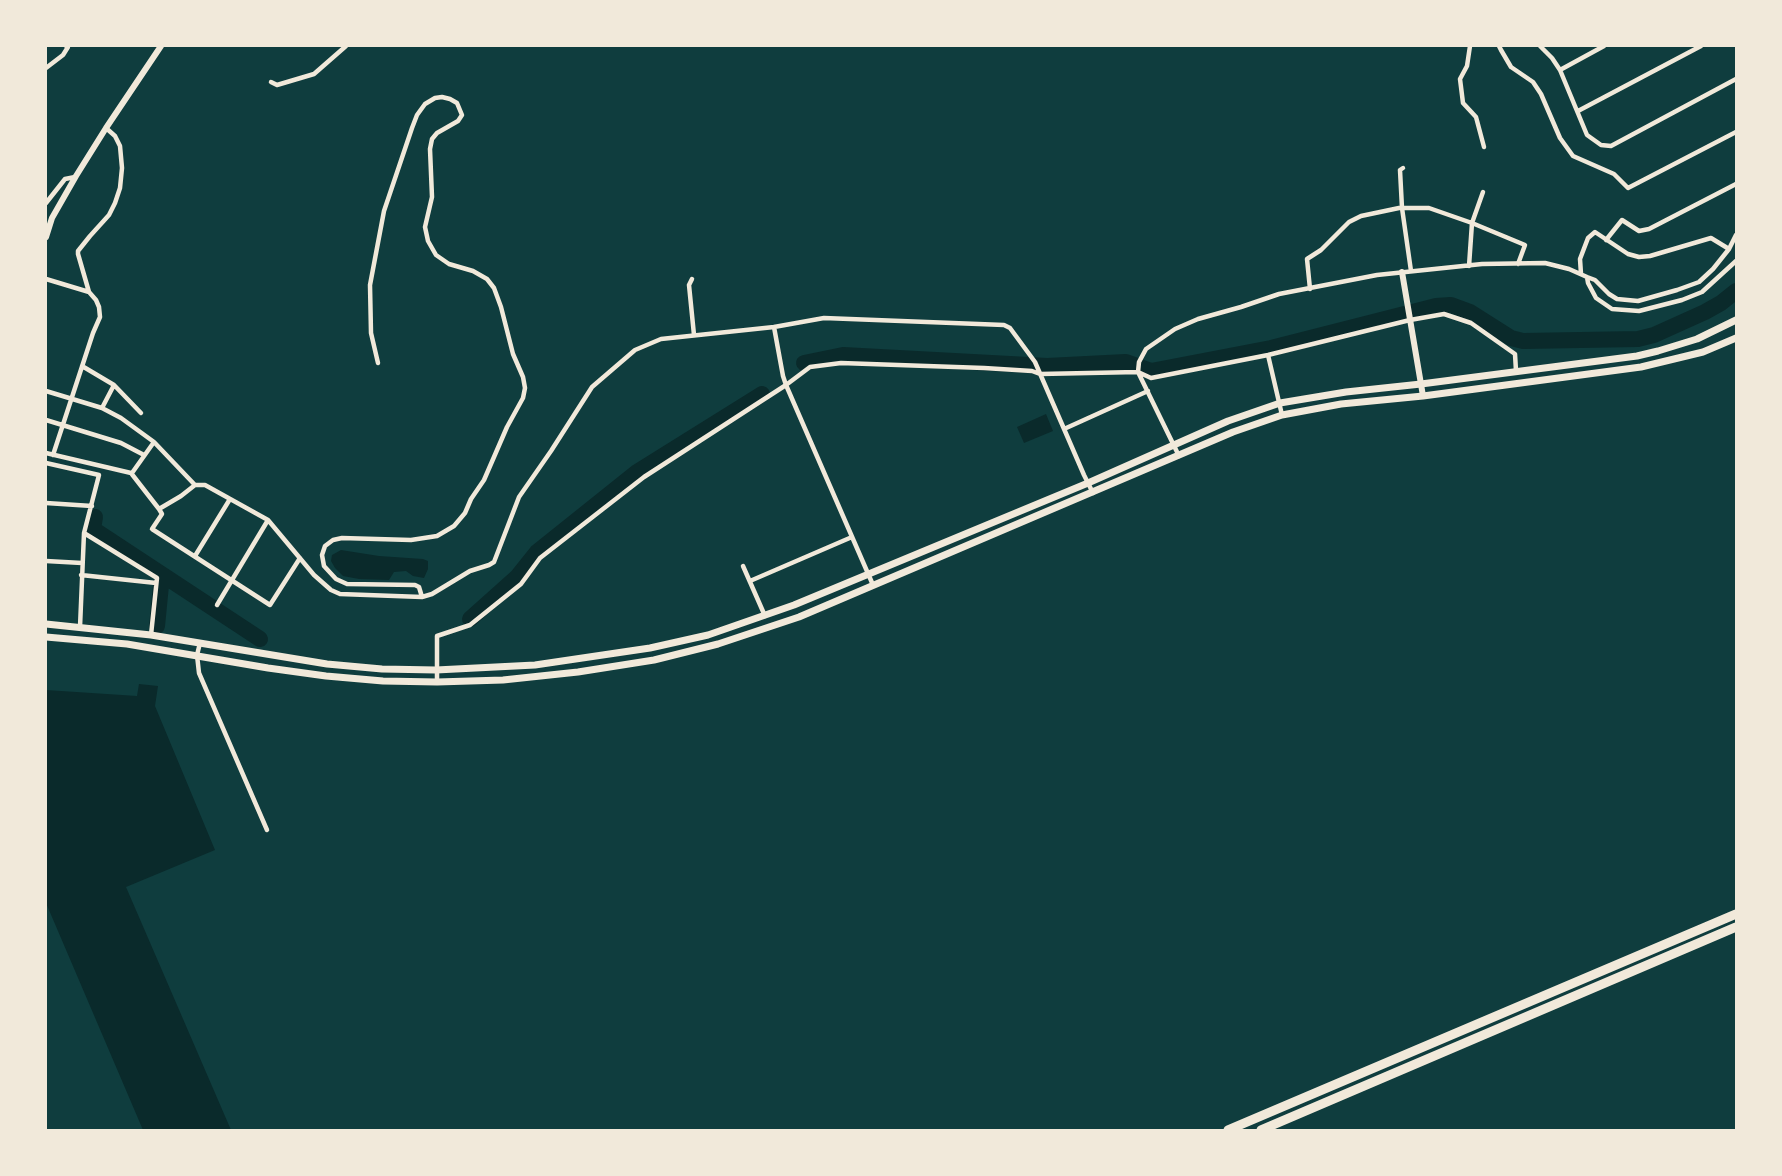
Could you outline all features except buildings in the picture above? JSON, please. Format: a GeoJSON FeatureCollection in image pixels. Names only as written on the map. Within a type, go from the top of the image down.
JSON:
{"type":"FeatureCollection","features":[{"type":"Feature","properties":{"kind":"highway"},"geometry":{"type":"LineString","coordinates":[[1228,1130],[1737,912]]}},
{"type":"Feature","properties":{"kind":"highway"},"geometry":{"type":"LineString","coordinates":[[1261,1130],[1737,927]]}},
{"type":"Feature","properties":{"kind":"highway"},"geometry":{"type":"LineString","coordinates":[[1615,979],[1682,956],[1737,933]]}},
{"type":"Feature","properties":{"kind":"main road"},"geometry":{"type":"LineString","coordinates":[[46,624],[151,635],[327,664],[382,669],[436,670],[535,665],[650,648],[708,635],[765,615],[1088,483],[1228,421],[1280,403],[1658,351],[1696,339],[1737,320]]}},
{"type":"Feature","properties":{"kind":"main road"},"geometry":{"type":"LineString","coordinates":[[46,637],[127,644],[268,668],[383,681],[503,680],[589,671],[654,660],[718,644],[799,617],[1233,432],[1282,415],[1341,404],[1641,367],[1693,355],[1737,338]]}},
{"type":"Feature","properties":{"kind":"street"},"geometry":{"type":"LineString","coordinates":[[46,68],[63,55],[68,47],[66,46]]}},
{"type":"Feature","properties":{"kind":"street"},"geometry":{"type":"LineString","coordinates":[[46,237],[52,218],[76,176],[161,46]]}},
{"type":"Feature","properties":{"kind":"street"},"geometry":{"type":"LineString","coordinates":[[271,82],[277,85],[314,74],[345,46]]}},
{"type":"Feature","properties":{"kind":"street"},"geometry":{"type":"LineString","coordinates":[[1470,46],[1467,66],[1460,79],[1464,103],[1476,117],[1484,147]]}},
{"type":"Feature","properties":{"kind":"street"},"geometry":{"type":"LineString","coordinates":[[1499,46],[1511,67],[1532,82],[1541,94],[1560,138],[1573,156],[1614,174],[1628,188],[1737,132]]}},
{"type":"Feature","properties":{"kind":"street"},"geometry":{"type":"LineString","coordinates":[[1540,46],[1560,70],[1587,135],[1601,145],[1611,146],[1737,79]]}},
{"type":"Feature","properties":{"kind":"street"},"geometry":{"type":"LineString","coordinates":[[1560,70],[1604,46]]}},
{"type":"Feature","properties":{"kind":"street"},"geometry":{"type":"LineString","coordinates":[[1578,111],[1701,46]]}},
{"type":"Feature","properties":{"kind":"street"},"geometry":{"type":"LineString","coordinates":[[378,363],[371,333],[370,285],[387,200],[411,128],[425,104],[435,98],[450,99],[457,103],[462,115],[458,121],[432,139],[432,197],[425,227],[428,241],[436,255],[449,264],[473,271],[487,279],[494,288],[513,354],[523,377],[523,398],[484,480],[465,513],[454,526],[437,536],[411,540],[342,538],[325,546],[322,555],[324,566],[336,579],[347,584],[415,585],[419,587],[422,597]]}},
{"type":"Feature","properties":{"kind":"street"},"geometry":{"type":"LineString","coordinates":[[53,455],[100,317],[96,300],[89,292],[78,251],[109,215],[121,178],[120,146],[115,136],[106,128]]}},
{"type":"Feature","properties":{"kind":"street"},"geometry":{"type":"LineString","coordinates":[[1403,168],[1402,208],[1411,271]]}},
{"type":"Feature","properties":{"kind":"street"},"geometry":{"type":"LineString","coordinates":[[46,203],[65,179],[76,176]]}},
{"type":"Feature","properties":{"kind":"street"},"geometry":{"type":"LineString","coordinates":[[1606,240],[1622,220],[1639,231],[1650,229],[1737,184]]}},
{"type":"Feature","properties":{"kind":"street"},"geometry":{"type":"LineString","coordinates":[[1469,266],[1472,223],[1483,192]]}},
{"type":"Feature","properties":{"kind":"street"},"geometry":{"type":"LineString","coordinates":[[1310,289],[1307,259],[1321,250],[1349,222],[1374,212],[1402,208],[1429,208],[1525,245],[1518,264]]}},
{"type":"Feature","properties":{"kind":"street"},"geometry":{"type":"LineString","coordinates":[[1581,274],[1580,259],[1588,238],[1595,232],[1628,254],[1639,257],[1710,238],[1729,249]]}},
{"type":"Feature","properties":{"kind":"street"},"geometry":{"type":"LineString","coordinates":[[1179,456],[1138,371],[1139,362],[1146,349],[1187,324],[1279,294],[1402,272],[1469,266],[1545,263],[1595,280],[1617,299],[1638,301],[1699,282],[1713,269],[1737,235]]}},
{"type":"Feature","properties":{"kind":"street"},"geometry":{"type":"LineString","coordinates":[[1587,277],[1596,298],[1612,309],[1639,311],[1702,292],[1737,261]]}},
{"type":"Feature","properties":{"kind":"street"},"geometry":{"type":"LineString","coordinates":[[1402,272],[1423,396]]}},
{"type":"Feature","properties":{"kind":"street"},"geometry":{"type":"LineString","coordinates":[[46,279],[89,292]]}},
{"type":"Feature","properties":{"kind":"street"},"geometry":{"type":"LineString","coordinates":[[692,279],[688,285],[694,335]]}},
{"type":"Feature","properties":{"kind":"street"},"geometry":{"type":"LineString","coordinates":[[437,682],[437,636],[470,625],[521,584],[540,558],[644,477],[810,368],[841,363],[1032,371],[1138,371],[1151,378],[1268,355],[1409,315],[1444,314],[1471,323],[1515,354],[1516,372]]}},
{"type":"Feature","properties":{"kind":"street"},"geometry":{"type":"LineString","coordinates":[[159,509],[195,485],[205,485],[268,520],[331,590],[340,594],[422,597],[432,594],[470,571],[494,562],[519,497],[592,387],[635,350],[661,339],[775,327],[824,318],[1004,325],[1010,328],[1035,362],[1093,493]]}},
{"type":"Feature","properties":{"kind":"street"},"geometry":{"type":"LineString","coordinates":[[775,327],[786,385],[873,586]]}},
{"type":"Feature","properties":{"kind":"street"},"geometry":{"type":"LineString","coordinates":[[1268,355],[1282,415]]}},
{"type":"Feature","properties":{"kind":"street"},"geometry":{"type":"LineString","coordinates":[[82,366],[114,384],[141,414]]}},
{"type":"Feature","properties":{"kind":"street"},"geometry":{"type":"LineString","coordinates":[[102,408],[114,384]]}},
{"type":"Feature","properties":{"kind":"street"},"geometry":{"type":"LineString","coordinates":[[46,391],[102,408],[121,418],[154,442],[195,485]]}},
{"type":"Feature","properties":{"kind":"street"},"geometry":{"type":"LineString","coordinates":[[1064,429],[1148,391]]}},
{"type":"Feature","properties":{"kind":"street"},"geometry":{"type":"LineString","coordinates":[[46,419],[121,443],[144,455]]}},
{"type":"Feature","properties":{"kind":"street"},"geometry":{"type":"LineString","coordinates":[[131,473],[154,442]]}},
{"type":"Feature","properties":{"kind":"street"},"geometry":{"type":"LineString","coordinates":[[46,453],[131,473],[162,514],[152,529],[270,605],[300,558]]}},
{"type":"Feature","properties":{"kind":"street"},"geometry":{"type":"LineString","coordinates":[[46,463],[99,475],[84,533],[80,627]]}},
{"type":"Feature","properties":{"kind":"street"},"geometry":{"type":"LineString","coordinates":[[195,556],[230,499]]}},
{"type":"Feature","properties":{"kind":"street"},"geometry":{"type":"LineString","coordinates":[[46,503],[92,506]]}},
{"type":"Feature","properties":{"kind":"street"},"geometry":{"type":"LineString","coordinates":[[218,605],[268,520]]}},
{"type":"Feature","properties":{"kind":"street"},"geometry":{"type":"LineString","coordinates":[[84,533],[157,578],[151,635]]}},
{"type":"Feature","properties":{"kind":"street"},"geometry":{"type":"LineString","coordinates":[[750,581],[852,537]]}},
{"type":"Feature","properties":{"kind":"street"},"geometry":{"type":"LineString","coordinates":[[46,561],[82,563]]}},
{"type":"Feature","properties":{"kind":"street"},"geometry":{"type":"LineString","coordinates":[[743,566],[765,615]]}},
{"type":"Feature","properties":{"kind":"street"},"geometry":{"type":"LineString","coordinates":[[81,575],[156,583]]}},
{"type":"Feature","properties":{"kind":"street"},"geometry":{"type":"LineString","coordinates":[[200,643],[197,655],[199,673],[267,830]]}},
{"type":"Feature","properties":{"kind":"street"},"geometry":{"type":"LineString","coordinates":[[588,658],[589,671]]}},
{"type":"Feature","properties":{"kind":"water"},"geometry":{"type":"Polygon","coordinates":[[[1046,414],[1053,431],[1024,443],[1017,427],[1046,414]]]}},
{"type":"Feature","properties":{"kind":"water"},"geometry":{"type":"Polygon","coordinates":[[[341,550],[423,559],[428,561],[428,569],[424,578],[413,576],[406,571],[394,572],[389,580],[343,576],[331,561],[332,555],[341,550]]]}},
{"type":"Feature","properties":{"kind":"water"},"geometry":{"type":"Polygon","coordinates":[[[139,684],[158,686],[155,706],[215,850],[126,887],[231,1130],[143,1130],[46,903],[46,690],[137,696],[139,684]]]}},
{"type":"Feature","properties":{"kind":"waterway"},"geometry":{"type":"LineString","coordinates":[[804,363],[843,355],[1047,366],[1126,362],[1151,371],[1271,348],[1436,306],[1451,305],[1470,312],[1511,338],[1523,341],[1638,339],[1654,335],[1705,312],[1736,291]]}},
{"type":"Feature","properties":{"kind":"waterway"},"geometry":{"type":"LineString","coordinates":[[470,619],[517,577],[537,552],[637,472],[762,394]]}},
{"type":"Feature","properties":{"kind":"waterway"},"geometry":{"type":"LineString","coordinates":[[95,517],[93,529],[260,639]]}},
{"type":"Feature","properties":{"kind":"waterway"},"geometry":{"type":"LineString","coordinates":[[157,626],[164,576]]}}]}
